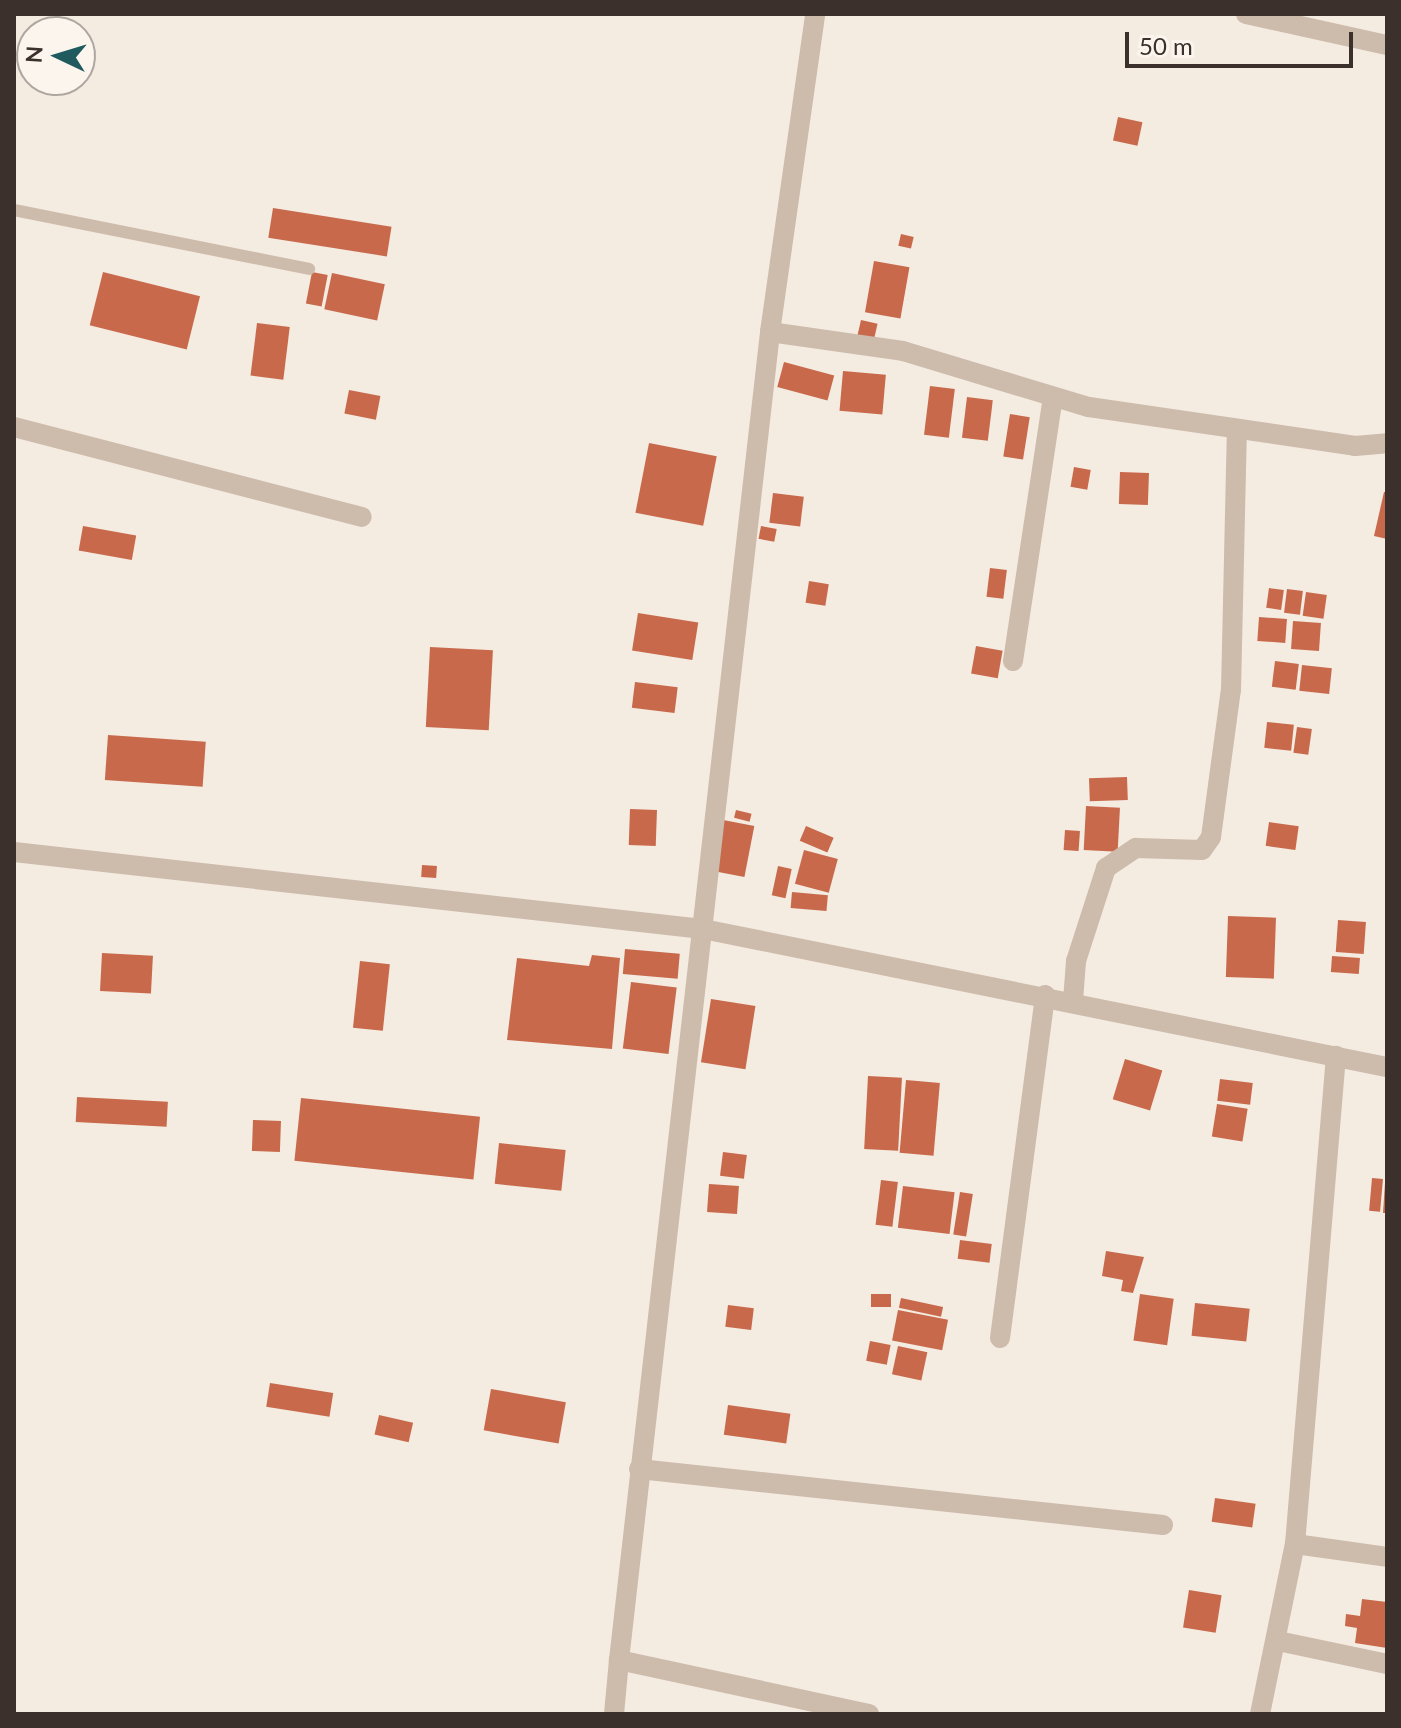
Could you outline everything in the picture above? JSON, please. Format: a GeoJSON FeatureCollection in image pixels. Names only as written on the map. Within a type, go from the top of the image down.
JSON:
{"type":"FeatureCollection","features":[{"type":"Feature","properties":{"kind":"street"},"geometry":{"type":"LineString","coordinates":[[614,1714],[639,1469],[770,332],[815,14]]}},
{"type":"Feature","properties":{"kind":"street"},"geometry":{"type":"LineString","coordinates":[[1246,14],[1387,45]]}},
{"type":"Feature","properties":{"kind":"street"},"geometry":{"type":"LineString","coordinates":[[770,332],[903,351],[1053,398],[1237,431],[1355,446],[1387,443]]}},
{"type":"Feature","properties":{"kind":"street"},"geometry":{"type":"LineString","coordinates":[[1013,661],[1053,398]]}},
{"type":"Feature","properties":{"kind":"street"},"geometry":{"type":"LineString","coordinates":[[14,427],[362,517]]}},
{"type":"Feature","properties":{"kind":"street"},"geometry":{"type":"LineString","coordinates":[[1073,1001],[1076,961],[1106,868],[1136,848],[1202,850],[1211,837],[1231,690],[1237,431]]}},
{"type":"Feature","properties":{"kind":"street"},"geometry":{"type":"LineString","coordinates":[[14,852],[703,929],[1045,995],[1387,1067]]}},
{"type":"Feature","properties":{"kind":"street"},"geometry":{"type":"LineString","coordinates":[[1000,1338],[1045,995]]}},
{"type":"Feature","properties":{"kind":"street"},"geometry":{"type":"LineString","coordinates":[[1260,1714],[1278,1641],[1295,1544],[1336,1056]]}},
{"type":"Feature","properties":{"kind":"street"},"geometry":{"type":"LineString","coordinates":[[639,1469],[1163,1525]]}},
{"type":"Feature","properties":{"kind":"street"},"geometry":{"type":"LineString","coordinates":[[1295,1544],[1387,1557]]}},
{"type":"Feature","properties":{"kind":"street"},"geometry":{"type":"LineString","coordinates":[[1278,1641],[1387,1664]]}},
{"type":"Feature","properties":{"kind":"street"},"geometry":{"type":"LineString","coordinates":[[619,1660],[869,1714]]}},
{"type":"Feature","properties":{"kind":"lane"},"geometry":{"type":"LineString","coordinates":[[14,210],[309,269]]}},
{"type":"Feature","properties":{"kind":"building"},"geometry":{"type":"Polygon","coordinates":[[[1118,117],[1142,122],[1137,146],[1113,140],[1118,117]]]}},
{"type":"Feature","properties":{"kind":"building"},"geometry":{"type":"Polygon","coordinates":[[[273,208],[392,227],[387,256],[268,238],[273,208]]]}},
{"type":"Feature","properties":{"kind":"building"},"geometry":{"type":"Polygon","coordinates":[[[901,234],[914,237],[911,249],[898,246],[901,234]]]}},
{"type":"Feature","properties":{"kind":"building"},"geometry":{"type":"Polygon","coordinates":[[[874,261],[909,267],[900,318],[865,312],[874,261]]]}},
{"type":"Feature","properties":{"kind":"building"},"geometry":{"type":"Polygon","coordinates":[[[103,272],[200,296],[187,350],[90,325],[103,272]]]}},
{"type":"Feature","properties":{"kind":"building"},"geometry":{"type":"Polygon","coordinates":[[[312,272],[328,275],[322,306],[306,303],[312,272]]]}},
{"type":"Feature","properties":{"kind":"building"},"geometry":{"type":"Polygon","coordinates":[[[332,273],[385,284],[377,320],[324,309],[332,273]]]}},
{"type":"Feature","properties":{"kind":"building"},"geometry":{"type":"Polygon","coordinates":[[[861,320],[878,324],[873,344],[856,340],[861,320]]]}},
{"type":"Feature","properties":{"kind":"building"},"geometry":{"type":"Polygon","coordinates":[[[257,323],[290,327],[283,380],[251,376],[257,323]]]}},
{"type":"Feature","properties":{"kind":"building"},"geometry":{"type":"Polygon","coordinates":[[[784,362],[834,375],[827,401],[777,387],[784,362]]]}},
{"type":"Feature","properties":{"kind":"building"},"geometry":{"type":"Polygon","coordinates":[[[843,371],[886,375],[882,415],[840,411],[843,371]]]}},
{"type":"Feature","properties":{"kind":"building"},"geometry":{"type":"Polygon","coordinates":[[[930,386],[955,389],[949,438],[924,435],[930,386]]]}},
{"type":"Feature","properties":{"kind":"building"},"geometry":{"type":"Polygon","coordinates":[[[349,390],[380,396],[376,420],[344,414],[349,390]]]}},
{"type":"Feature","properties":{"kind":"building"},"geometry":{"type":"Polygon","coordinates":[[[967,397],[993,400],[988,441],[962,438],[967,397]]]}},
{"type":"Feature","properties":{"kind":"building"},"geometry":{"type":"Polygon","coordinates":[[[1010,414],[1030,417],[1023,460],[1003,456],[1010,414]]]}},
{"type":"Feature","properties":{"kind":"building"},"geometry":{"type":"Polygon","coordinates":[[[649,443],[717,456],[703,526],[635,513],[649,443]]]}},
{"type":"Feature","properties":{"kind":"building"},"geometry":{"type":"Polygon","coordinates":[[[1074,467],[1091,470],[1087,490],[1071,487],[1074,467]]]}},
{"type":"Feature","properties":{"kind":"building"},"geometry":{"type":"Polygon","coordinates":[[[1120,472],[1149,473],[1148,505],[1119,504],[1120,472]]]}},
{"type":"Feature","properties":{"kind":"building"},"geometry":{"type":"Polygon","coordinates":[[[1384,492],[1387,492],[1387,539],[1374,536],[1384,492]]]}},
{"type":"Feature","properties":{"kind":"building"},"geometry":{"type":"Polygon","coordinates":[[[773,493],[804,497],[800,527],[769,523],[773,493]]]}},
{"type":"Feature","properties":{"kind":"building"},"geometry":{"type":"Polygon","coordinates":[[[83,526],[136,535],[132,560],[79,551],[83,526]]]}},
{"type":"Feature","properties":{"kind":"building"},"geometry":{"type":"Polygon","coordinates":[[[761,526],[777,529],[774,542],[759,539],[761,526]]]}},
{"type":"Feature","properties":{"kind":"building"},"geometry":{"type":"Polygon","coordinates":[[[990,568],[1007,570],[1003,599],[986,597],[990,568]]]}},
{"type":"Feature","properties":{"kind":"building"},"geometry":{"type":"Polygon","coordinates":[[[809,581],[829,584],[825,606],[806,603],[809,581]]]}},
{"type":"Feature","properties":{"kind":"building"},"geometry":{"type":"Polygon","coordinates":[[[1269,588],[1284,590],[1281,610],[1266,608],[1269,588]]]}},
{"type":"Feature","properties":{"kind":"building"},"geometry":{"type":"Polygon","coordinates":[[[1287,589],[1303,591],[1300,615],[1284,613],[1287,589]]]}},
{"type":"Feature","properties":{"kind":"building"},"geometry":{"type":"Polygon","coordinates":[[[1306,592],[1327,595],[1323,619],[1303,616],[1306,592]]]}},
{"type":"Feature","properties":{"kind":"building"},"geometry":{"type":"Polygon","coordinates":[[[638,613],[698,623],[692,660],[632,651],[638,613]]]}},
{"type":"Feature","properties":{"kind":"building"},"geometry":{"type":"Polygon","coordinates":[[[1259,617],[1287,619],[1285,643],[1257,641],[1259,617]]]}},
{"type":"Feature","properties":{"kind":"building"},"geometry":{"type":"Polygon","coordinates":[[[1293,621],[1321,623],[1319,651],[1291,649],[1293,621]]]}},
{"type":"Feature","properties":{"kind":"building"},"geometry":{"type":"Polygon","coordinates":[[[976,646],[1003,651],[998,678],[971,674],[976,646]]]}},
{"type":"Feature","properties":{"kind":"building"},"geometry":{"type":"Polygon","coordinates":[[[430,647],[493,650],[489,730],[426,727],[430,647]]]}},
{"type":"Feature","properties":{"kind":"building"},"geometry":{"type":"Polygon","coordinates":[[[1275,661],[1299,664],[1296,690],[1272,687],[1275,661]]]}},
{"type":"Feature","properties":{"kind":"building"},"geometry":{"type":"Polygon","coordinates":[[[1302,665],[1332,668],[1329,694],[1299,691],[1302,665]]]}},
{"type":"Feature","properties":{"kind":"building"},"geometry":{"type":"Polygon","coordinates":[[[635,682],[678,687],[675,713],[632,708],[635,682]]]}},
{"type":"Feature","properties":{"kind":"building"},"geometry":{"type":"Polygon","coordinates":[[[1267,722],[1294,725],[1291,751],[1264,748],[1267,722]]]}},
{"type":"Feature","properties":{"kind":"building"},"geometry":{"type":"Polygon","coordinates":[[[1297,727],[1312,729],[1308,755],[1293,753],[1297,727]]]}},
{"type":"Feature","properties":{"kind":"building"},"geometry":{"type":"Polygon","coordinates":[[[108,735],[206,742],[203,787],[105,780],[108,735]]]}},
{"type":"Feature","properties":{"kind":"building"},"geometry":{"type":"Polygon","coordinates":[[[1127,777],[1128,800],[1090,801],[1089,778],[1127,777]]]}},
{"type":"Feature","properties":{"kind":"building"},"geometry":{"type":"Polygon","coordinates":[[[1086,806],[1120,808],[1118,852],[1084,850],[1086,806]]]}},
{"type":"Feature","properties":{"kind":"building"},"geometry":{"type":"Polygon","coordinates":[[[630,809],[657,810],[656,846],[629,845],[630,809]]]}},
{"type":"Feature","properties":{"kind":"building"},"geometry":{"type":"Polygon","coordinates":[[[736,810],[752,814],[750,822],[734,818],[736,810]]]}},
{"type":"Feature","properties":{"kind":"building"},"geometry":{"type":"Polygon","coordinates":[[[718,819],[754,826],[744,877],[708,870],[718,819]]]}},
{"type":"Feature","properties":{"kind":"building"},"geometry":{"type":"Polygon","coordinates":[[[1269,822],[1299,826],[1295,850],[1266,846],[1269,822]]]}},
{"type":"Feature","properties":{"kind":"building"},"geometry":{"type":"Polygon","coordinates":[[[806,826],[834,838],[827,852],[800,841],[806,826]]]}},
{"type":"Feature","properties":{"kind":"building"},"geometry":{"type":"Polygon","coordinates":[[[1065,830],[1080,831],[1079,851],[1064,850],[1065,830]]]}},
{"type":"Feature","properties":{"kind":"building"},"geometry":{"type":"Polygon","coordinates":[[[804,850],[838,859],[829,893],[795,884],[804,850]]]}},
{"type":"Feature","properties":{"kind":"building"},"geometry":{"type":"Polygon","coordinates":[[[422,865],[437,866],[436,878],[421,877],[422,865]]]}},
{"type":"Feature","properties":{"kind":"building"},"geometry":{"type":"Polygon","coordinates":[[[778,866],[792,869],[785,898],[772,895],[778,866]]]}},
{"type":"Feature","properties":{"kind":"building"},"geometry":{"type":"Polygon","coordinates":[[[792,892],[828,895],[826,911],[791,908],[792,892]]]}},
{"type":"Feature","properties":{"kind":"building"},"geometry":{"type":"Polygon","coordinates":[[[1228,916],[1276,918],[1274,979],[1226,977],[1228,916]]]}},
{"type":"Feature","properties":{"kind":"building"},"geometry":{"type":"Polygon","coordinates":[[[1338,920],[1366,922],[1364,954],[1336,952],[1338,920]]]}},
{"type":"Feature","properties":{"kind":"building"},"geometry":{"type":"Polygon","coordinates":[[[625,949],[680,954],[678,979],[623,974],[625,949]]]}},
{"type":"Feature","properties":{"kind":"building"},"geometry":{"type":"Polygon","coordinates":[[[102,953],[153,956],[151,994],[100,991],[102,953]]]}},
{"type":"Feature","properties":{"kind":"building"},"geometry":{"type":"Polygon","coordinates":[[[592,955],[620,958],[612,1049],[507,1040],[517,958],[589,966],[592,955]]]}},
{"type":"Feature","properties":{"kind":"building"},"geometry":{"type":"Polygon","coordinates":[[[1332,956],[1360,958],[1359,974],[1331,972],[1332,956]]]}},
{"type":"Feature","properties":{"kind":"building"},"geometry":{"type":"Polygon","coordinates":[[[360,961],[390,964],[383,1031],[353,1028],[360,961]]]}},
{"type":"Feature","properties":{"kind":"building"},"geometry":{"type":"Polygon","coordinates":[[[631,982],[677,988],[668,1054],[623,1049],[631,982]]]}},
{"type":"Feature","properties":{"kind":"building"},"geometry":{"type":"Polygon","coordinates":[[[711,999],[755,1006],[745,1069],[701,1062],[711,999]]]}},
{"type":"Feature","properties":{"kind":"building"},"geometry":{"type":"Polygon","coordinates":[[[1125,1059],[1162,1070],[1150,1111],[1113,1099],[1125,1059]]]}},
{"type":"Feature","properties":{"kind":"building"},"geometry":{"type":"Polygon","coordinates":[[[868,1076],[902,1078],[898,1151],[864,1149],[868,1076]]]}},
{"type":"Feature","properties":{"kind":"building"},"geometry":{"type":"Polygon","coordinates":[[[1220,1079],[1253,1083],[1250,1105],[1217,1101],[1220,1079]]]}},
{"type":"Feature","properties":{"kind":"building"},"geometry":{"type":"Polygon","coordinates":[[[906,1080],[940,1083],[934,1156],[900,1153],[906,1080]]]}},
{"type":"Feature","properties":{"kind":"building"},"geometry":{"type":"Polygon","coordinates":[[[77,1097],[168,1102],[167,1127],[76,1122],[77,1097]]]}},
{"type":"Feature","properties":{"kind":"building"},"geometry":{"type":"Polygon","coordinates":[[[301,1098],[480,1117],[473,1179],[294,1161],[301,1098]]]}},
{"type":"Feature","properties":{"kind":"building"},"geometry":{"type":"Polygon","coordinates":[[[1217,1104],[1248,1109],[1242,1141],[1212,1137],[1217,1104]]]}},
{"type":"Feature","properties":{"kind":"building"},"geometry":{"type":"Polygon","coordinates":[[[253,1120],[281,1121],[280,1152],[252,1151],[253,1120]]]}},
{"type":"Feature","properties":{"kind":"building"},"geometry":{"type":"Polygon","coordinates":[[[499,1143],[566,1150],[561,1191],[495,1184],[499,1143]]]}},
{"type":"Feature","properties":{"kind":"building"},"geometry":{"type":"Polygon","coordinates":[[[723,1152],[747,1155],[744,1179],[720,1176],[723,1152]]]}},
{"type":"Feature","properties":{"kind":"building"},"geometry":{"type":"Polygon","coordinates":[[[1372,1178],[1383,1179],[1380,1212],[1369,1211],[1372,1178]]]}},
{"type":"Feature","properties":{"kind":"building"},"geometry":{"type":"Polygon","coordinates":[[[881,1180],[898,1182],[892,1227],[876,1225],[881,1180]]]}},
{"type":"Feature","properties":{"kind":"building"},"geometry":{"type":"Polygon","coordinates":[[[1385,1183],[1387,1213],[1383,1213],[1385,1183]]]}},
{"type":"Feature","properties":{"kind":"building"},"geometry":{"type":"Polygon","coordinates":[[[709,1184],[739,1186],[737,1214],[707,1212],[709,1184]]]}},
{"type":"Feature","properties":{"kind":"building"},"geometry":{"type":"Polygon","coordinates":[[[903,1186],[955,1192],[949,1234],[898,1228],[903,1186]]]}},
{"type":"Feature","properties":{"kind":"building"},"geometry":{"type":"Polygon","coordinates":[[[960,1192],[973,1194],[966,1237],[953,1234],[960,1192]]]}},
{"type":"Feature","properties":{"kind":"building"},"geometry":{"type":"Polygon","coordinates":[[[960,1240],[992,1244],[989,1263],[958,1259],[960,1240]]]}},
{"type":"Feature","properties":{"kind":"building"},"geometry":{"type":"Polygon","coordinates":[[[1106,1251],[1144,1257],[1133,1293],[1121,1291],[1123,1280],[1102,1276],[1106,1251]]]}},
{"type":"Feature","properties":{"kind":"building"},"geometry":{"type":"Polygon","coordinates":[[[871,1294],[891,1294],[891,1307],[871,1307],[871,1294]]]}},
{"type":"Feature","properties":{"kind":"building"},"geometry":{"type":"Polygon","coordinates":[[[1140,1294],[1174,1299],[1167,1345],[1133,1341],[1140,1294]]]}},
{"type":"Feature","properties":{"kind":"building"},"geometry":{"type":"Polygon","coordinates":[[[901,1298],[943,1307],[941,1317],[899,1308],[901,1298]]]}},
{"type":"Feature","properties":{"kind":"building"},"geometry":{"type":"Polygon","coordinates":[[[1195,1303],[1250,1309],[1246,1342],[1192,1336],[1195,1303]]]}},
{"type":"Feature","properties":{"kind":"building"},"geometry":{"type":"Polygon","coordinates":[[[728,1305],[754,1308],[751,1330],[725,1327],[728,1305]]]}},
{"type":"Feature","properties":{"kind":"building"},"geometry":{"type":"Polygon","coordinates":[[[898,1310],[948,1320],[942,1350],[892,1340],[898,1310]]]}},
{"type":"Feature","properties":{"kind":"building"},"geometry":{"type":"Polygon","coordinates":[[[870,1341],[891,1345],[887,1365],[866,1361],[870,1341]]]}},
{"type":"Feature","properties":{"kind":"building"},"geometry":{"type":"Polygon","coordinates":[[[898,1346],[927,1352],[921,1381],[892,1374],[898,1346]]]}},
{"type":"Feature","properties":{"kind":"building"},"geometry":{"type":"Polygon","coordinates":[[[270,1383],[333,1393],[329,1417],[266,1407],[270,1383]]]}},
{"type":"Feature","properties":{"kind":"building"},"geometry":{"type":"Polygon","coordinates":[[[491,1389],[566,1402],[559,1444],[484,1430],[491,1389]]]}},
{"type":"Feature","properties":{"kind":"building"},"geometry":{"type":"Polygon","coordinates":[[[728,1405],[790,1414],[786,1443],[724,1435],[728,1405]]]}},
{"type":"Feature","properties":{"kind":"building"},"geometry":{"type":"Polygon","coordinates":[[[379,1415],[413,1423],[409,1442],[375,1434],[379,1415]]]}},
{"type":"Feature","properties":{"kind":"building"},"geometry":{"type":"Polygon","coordinates":[[[1215,1498],[1256,1504],[1252,1527],[1212,1522],[1215,1498]]]}},
{"type":"Feature","properties":{"kind":"building"},"geometry":{"type":"Polygon","coordinates":[[[1189,1590],[1222,1595],[1216,1633],[1183,1628],[1189,1590]]]}},
{"type":"Feature","properties":{"kind":"building"},"geometry":{"type":"Polygon","coordinates":[[[1362,1599],[1387,1602],[1387,1648],[1355,1643],[1357,1628],[1345,1626],[1346,1614],[1360,1616],[1362,1599]]]}}]}
